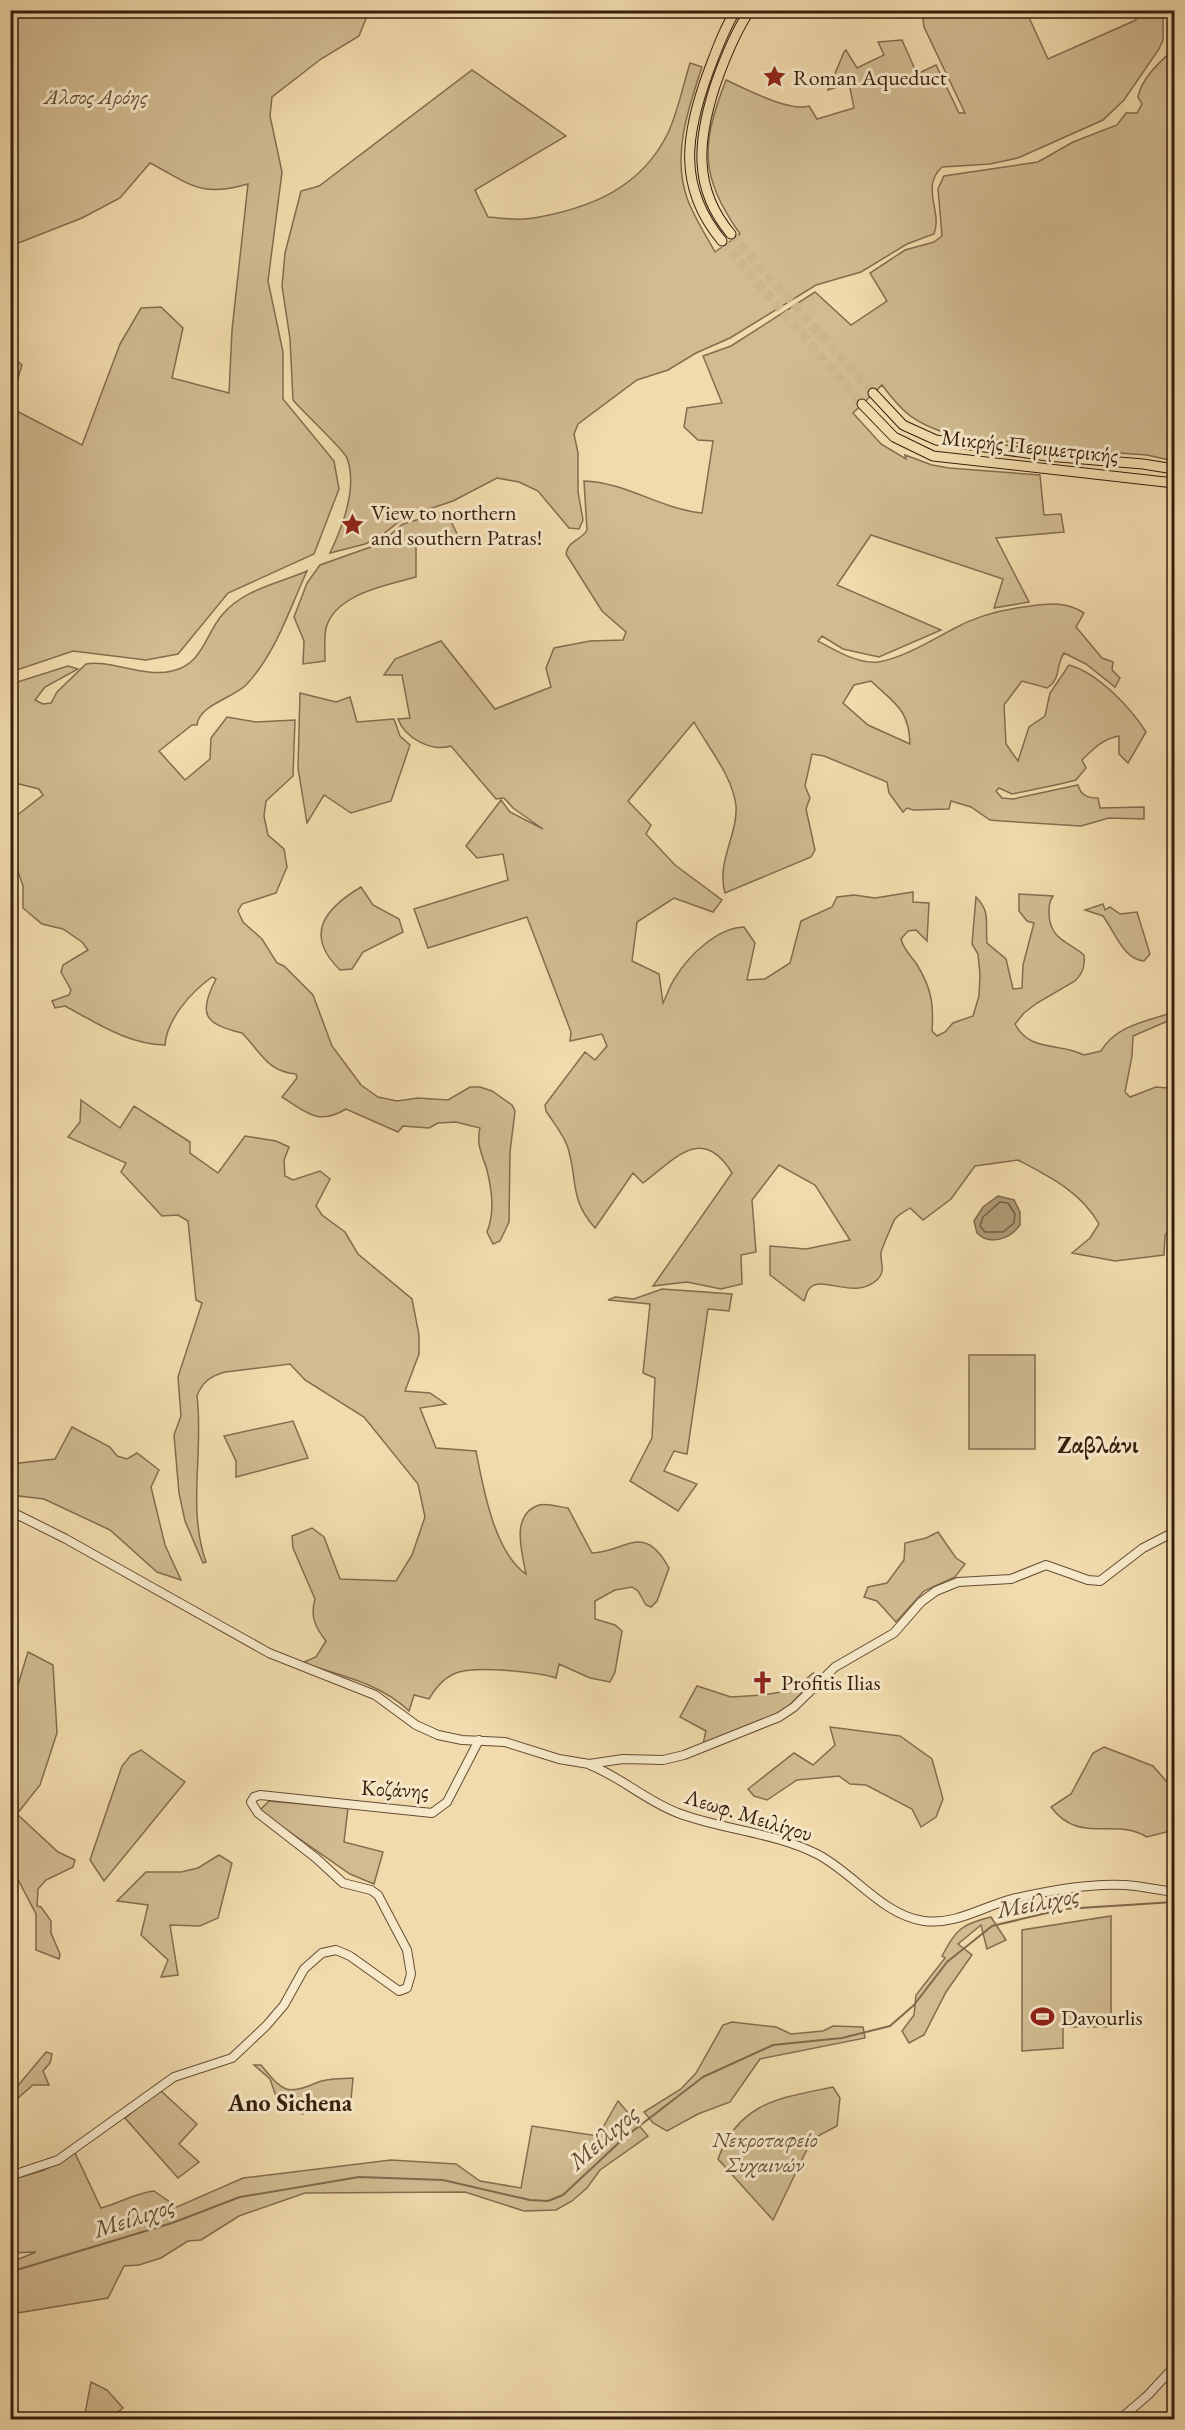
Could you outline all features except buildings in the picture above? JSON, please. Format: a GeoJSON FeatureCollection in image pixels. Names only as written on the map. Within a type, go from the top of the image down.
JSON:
{"type":"FeatureCollection","features":[{"type":"Feature","properties":{"kind":"main road"},"geometry":{"type":"LineString","coordinates":[[722,241],[706,220],[695,196],[690,178],[689,145],[700,92],[719,42],[736,10]]}},
{"type":"Feature","properties":{"kind":"main road"},"geometry":{"type":"LineString","coordinates":[[731,234],[707,196],[702,174],[700,146],[706,116],[722,67],[750,10]]}},
{"type":"Feature","properties":{"kind":"main road","name":"Μικρής Περιμετρικής"},"geometry":{"type":"LineString","coordinates":[[873,393],[903,425],[936,440],[1174,469]]}},
{"type":"Feature","properties":{"kind":"main road","name":"Μικρής Περιμετρικής"},"geometry":{"type":"LineString","coordinates":[[862,404],[894,437],[933,456],[1174,483]]}},
{"type":"Feature","properties":{"kind":"street"},"geometry":{"type":"LineString","coordinates":[[1174,1499],[1174,1511]]}},
{"type":"Feature","properties":{"kind":"street"},"geometry":{"type":"LineString","coordinates":[[10,1511],[66,1539],[269,1653],[375,1695],[429,1731],[450,1738],[505,1742],[559,1759],[589,1764],[623,1759],[670,1760],[779,1716],[794,1707],[831,1670],[894,1633],[925,1598],[947,1585],[965,1581],[1006,1580],[1045,1565],[1088,1580],[1100,1581],[1143,1548],[1174,1532]]}},
{"type":"Feature","properties":{"kind":"street","name":"Κοζάνης"},"geometry":{"type":"LineString","coordinates":[[10,2176],[58,2160],[174,2077],[232,2058],[266,2026],[284,2005],[304,1969],[322,1953],[340,1951],[360,1962],[399,1991],[407,1988],[411,1974],[407,1950],[378,1895],[371,1890],[343,1882],[316,1858],[258,1814],[251,1802],[260,1795],[432,1813],[447,1802],[479,1740]]}},
{"type":"Feature","properties":{"kind":"street","name":"Λεωφ. Μειλίχου"},"geometry":{"type":"LineString","coordinates":[[589,1764],[675,1812],[698,1820],[753,1831],[807,1849],[840,1868],[890,1908],[916,1919],[932,1921],[958,1918],[1008,1900],[1068,1889],[1128,1885],[1174,1892]]}},
{"type":"Feature","properties":{"kind":"street"},"geometry":{"type":"LineString","coordinates":[[1119,2420],[1148,2395],[1174,2367]]}},
{"type":"Feature","properties":{"kind":"green space","name":"Άλσος Αρόης"},"geometry":{"type":"Polygon","coordinates":[[[137,10],[369,11],[359,36],[321,59],[272,97],[270,116],[282,172],[268,281],[283,352],[283,399],[334,461],[339,489],[314,554],[228,593],[178,654],[146,660],[73,651],[11,672],[11,408],[82,445],[120,344],[141,308],[161,307],[183,328],[172,378],[229,393],[232,330],[248,184],[218,190],[196,187],[150,163],[120,198],[82,218],[11,246],[11,11],[128,11],[135,13],[137,10]]]}},
{"type":"Feature","properties":{"kind":"green space"},"geometry":{"type":"Polygon","coordinates":[[[922,11],[1026,11],[1048,59],[1136,20],[1133,11],[1163,11],[1163,40],[1124,100],[1103,120],[1018,158],[990,164],[942,167],[936,175],[932,191],[936,217],[934,234],[907,244],[861,272],[816,285],[730,338],[696,353],[668,370],[637,380],[578,424],[574,434],[578,453],[578,492],[583,520],[579,529],[569,528],[538,491],[519,482],[497,478],[453,501],[405,517],[378,538],[365,544],[330,553],[348,507],[351,482],[347,458],[293,400],[290,339],[282,286],[285,253],[301,191],[319,186],[472,70],[566,136],[475,190],[488,217],[528,219],[575,208],[612,192],[629,181],[657,152],[672,125],[690,63],[702,67],[687,116],[681,149],[683,182],[693,212],[715,252],[740,234],[717,194],[708,159],[712,123],[726,80],[779,103],[790,106],[809,106],[817,119],[854,108],[849,83],[828,90],[846,50],[857,68],[884,55],[878,42],[902,40],[917,74],[936,65],[959,113],[965,113],[924,27],[922,11]]]}},
{"type":"Feature","properties":{"kind":"green space"},"geometry":{"type":"Polygon","coordinates":[[[1174,49],[1174,461],[1147,455],[1064,449],[949,434],[927,426],[910,416],[882,385],[853,413],[881,444],[906,459],[905,455],[932,465],[1040,475],[1044,515],[1061,514],[1064,532],[996,538],[1029,602],[994,608],[1003,579],[871,535],[837,585],[941,630],[879,657],[843,649],[822,636],[818,641],[854,659],[878,662],[906,653],[962,624],[991,613],[1045,604],[1059,604],[1078,609],[1084,613],[1076,627],[1102,658],[1113,662],[1112,670],[1120,678],[1115,687],[1086,664],[1064,653],[1052,684],[1047,688],[1022,681],[1004,705],[1006,744],[1018,761],[1029,727],[1045,716],[1050,693],[1069,665],[1091,675],[1113,692],[1146,732],[1128,763],[1119,754],[1119,736],[1113,737],[1103,742],[1082,760],[1086,768],[1076,780],[1012,794],[999,788],[996,791],[1002,798],[1013,799],[1078,785],[1085,796],[1098,798],[1100,808],[1144,807],[1144,819],[1109,818],[1081,826],[990,820],[971,807],[951,801],[949,809],[913,810],[907,808],[903,812],[889,793],[887,782],[824,756],[812,754],[805,786],[810,798],[806,809],[815,850],[811,857],[725,893],[723,871],[736,817],[736,806],[725,773],[694,722],[628,801],[651,825],[646,834],[675,865],[722,900],[713,912],[674,898],[637,922],[632,961],[659,974],[663,1003],[673,981],[688,960],[705,944],[724,932],[744,927],[755,943],[747,980],[765,979],[790,963],[801,921],[832,907],[837,897],[854,895],[875,898],[913,892],[913,902],[929,903],[927,941],[916,930],[908,931],[901,939],[928,988],[932,1004],[932,1031],[937,1036],[945,1032],[953,1023],[973,1016],[979,996],[978,954],[972,944],[976,897],[986,913],[987,943],[1006,959],[1013,989],[1022,988],[1023,965],[1034,923],[1027,921],[1019,911],[1019,894],[1053,896],[1049,911],[1052,929],[1061,939],[1084,955],[1084,966],[1075,981],[1024,1013],[1015,1024],[1021,1033],[1037,1043],[1084,1055],[1101,1051],[1114,1036],[1130,1026],[1168,1014],[1170,1020],[1133,1036],[1132,1056],[1125,1092],[1130,1097],[1156,1087],[1168,1088],[1174,1085],[1174,1218],[1165,1236],[1164,1255],[1115,1261],[1072,1253],[1090,1238],[1099,1224],[1083,1203],[1064,1186],[1018,1160],[975,1166],[951,1199],[923,1220],[910,1208],[898,1216],[882,1251],[880,1276],[869,1285],[849,1288],[814,1285],[808,1290],[804,1301],[770,1275],[770,1246],[806,1249],[850,1240],[815,1185],[779,1165],[752,1200],[756,1252],[741,1255],[742,1284],[721,1289],[687,1282],[653,1286],[732,1173],[721,1158],[710,1151],[699,1148],[688,1151],[677,1156],[643,1183],[633,1173],[595,1228],[587,1218],[578,1199],[566,1143],[546,1111],[545,1105],[585,1052],[595,1060],[607,1046],[602,1034],[570,1041],[571,1032],[527,917],[428,948],[414,909],[508,880],[503,854],[477,858],[466,846],[501,800],[510,812],[543,829],[513,808],[504,798],[496,799],[451,746],[427,745],[406,732],[398,719],[410,718],[402,675],[384,675],[395,659],[441,641],[495,709],[551,687],[546,668],[554,648],[590,641],[623,640],[626,632],[602,611],[566,554],[569,546],[587,530],[584,481],[614,486],[687,511],[702,513],[713,441],[698,440],[684,427],[687,408],[722,403],[703,356],[731,346],[815,292],[851,325],[887,301],[870,273],[905,250],[934,242],[942,236],[938,189],[944,176],[1038,162],[1073,142],[1117,125],[1126,113],[1137,113],[1142,104],[1138,97],[1143,83],[1152,70],[1174,49]],[[871,681],[854,685],[843,703],[868,725],[910,744],[904,715],[894,702],[871,681]]]}},
{"type":"Feature","properties":{"kind":"green space"},"geometry":{"type":"Polygon","coordinates":[[[11,356],[22,365],[11,401],[11,356]]]}},
{"type":"Feature","properties":{"kind":"green space"},"geometry":{"type":"Polygon","coordinates":[[[446,511],[460,540],[416,546],[416,577],[364,593],[340,607],[331,616],[326,628],[325,661],[303,664],[304,641],[294,617],[307,583],[320,565],[379,544],[403,524],[446,511]]]}},
{"type":"Feature","properties":{"kind":"green space"},"geometry":{"type":"Polygon","coordinates":[[[307,571],[274,645],[256,673],[240,690],[204,712],[197,725],[192,725],[159,751],[185,780],[210,759],[211,738],[227,717],[256,722],[295,720],[293,776],[266,801],[264,816],[268,835],[284,849],[287,867],[276,893],[242,904],[238,911],[243,922],[262,939],[277,963],[284,966],[313,995],[332,1046],[361,1085],[378,1097],[397,1101],[418,1098],[448,1100],[470,1087],[480,1087],[492,1091],[512,1105],[515,1111],[510,1152],[509,1222],[500,1241],[493,1244],[487,1232],[492,1201],[487,1170],[479,1145],[480,1128],[456,1122],[438,1123],[429,1128],[403,1126],[398,1132],[346,1109],[336,1114],[320,1117],[305,1112],[282,1097],[297,1078],[296,1074],[271,1065],[242,1033],[220,1026],[208,1016],[207,1001],[216,979],[212,977],[181,1007],[170,1026],[165,1045],[125,1037],[65,1006],[55,1008],[52,1001],[69,995],[71,990],[61,972],[63,965],[88,950],[82,942],[63,929],[42,924],[23,908],[23,886],[11,851],[11,820],[43,795],[39,789],[11,782],[11,684],[68,666],[78,669],[45,687],[35,700],[43,704],[51,703],[57,692],[86,664],[105,664],[161,673],[172,671],[190,662],[197,655],[222,615],[240,599],[307,571]]]}},
{"type":"Feature","properties":{"kind":"green space"},"geometry":{"type":"Polygon","coordinates":[[[300,693],[336,702],[350,697],[357,722],[394,719],[400,736],[410,745],[391,801],[351,813],[324,795],[307,823],[298,768],[300,693]]]}},
{"type":"Feature","properties":{"kind":"green space"},"geometry":{"type":"Polygon","coordinates":[[[361,887],[373,905],[399,919],[403,932],[363,952],[352,969],[340,970],[323,945],[321,934],[323,924],[337,904],[361,887]]]}},
{"type":"Feature","properties":{"kind":"green space"},"geometry":{"type":"Polygon","coordinates":[[[1103,904],[1105,910],[1110,907],[1120,914],[1137,912],[1150,954],[1144,961],[1130,955],[1125,950],[1103,916],[1085,910],[1103,904]]]}},
{"type":"Feature","properties":{"kind":"green space"},"geometry":{"type":"Polygon","coordinates":[[[81,1100],[120,1128],[134,1106],[190,1142],[190,1153],[218,1173],[245,1136],[276,1141],[289,1147],[284,1160],[285,1176],[293,1180],[320,1171],[330,1179],[316,1206],[322,1215],[345,1232],[358,1254],[412,1299],[419,1335],[419,1354],[405,1391],[430,1393],[446,1404],[420,1408],[436,1448],[476,1451],[492,1518],[506,1551],[515,1564],[526,1574],[521,1545],[521,1525],[530,1510],[546,1504],[568,1508],[592,1553],[642,1542],[660,1554],[669,1568],[657,1601],[651,1607],[646,1605],[638,1591],[632,1587],[615,1590],[595,1601],[595,1619],[615,1625],[622,1631],[615,1672],[610,1682],[590,1678],[559,1664],[556,1678],[508,1670],[468,1670],[445,1679],[429,1699],[414,1695],[409,1711],[398,1701],[372,1687],[302,1663],[316,1657],[326,1641],[314,1621],[315,1599],[293,1548],[292,1536],[312,1528],[324,1537],[340,1579],[396,1581],[412,1555],[425,1517],[418,1484],[364,1417],[305,1380],[290,1364],[225,1372],[208,1380],[199,1391],[197,1396],[199,1438],[197,1500],[200,1542],[206,1562],[203,1563],[185,1521],[179,1493],[174,1435],[181,1416],[178,1377],[202,1303],[196,1300],[188,1221],[178,1215],[162,1216],[121,1172],[126,1163],[68,1137],[80,1122],[81,1100]]]}},
{"type":"Feature","properties":{"kind":"green space"},"geometry":{"type":"Polygon","coordinates":[[[662,1289],[732,1294],[729,1311],[708,1309],[687,1454],[674,1451],[664,1471],[697,1484],[678,1511],[630,1481],[652,1438],[655,1378],[643,1373],[650,1304],[608,1300],[615,1297],[634,1299],[662,1289]]]}},
{"type":"Feature","properties":{"kind":"green space"},"geometry":{"type":"Polygon","coordinates":[[[969,1355],[1035,1355],[1035,1449],[969,1449],[969,1355]]]}},
{"type":"Feature","properties":{"kind":"green space"},"geometry":{"type":"Polygon","coordinates":[[[293,1421],[308,1458],[236,1477],[236,1461],[224,1436],[293,1421]]]}},
{"type":"Feature","properties":{"kind":"green space"},"geometry":{"type":"Polygon","coordinates":[[[72,1427],[110,1447],[117,1456],[127,1459],[137,1453],[159,1470],[151,1487],[165,1545],[181,1580],[157,1572],[110,1530],[44,1499],[11,1495],[11,1464],[55,1459],[72,1427]]]}},
{"type":"Feature","properties":{"kind":"green space"},"geometry":{"type":"Polygon","coordinates":[[[938,1532],[956,1558],[965,1564],[955,1577],[924,1591],[896,1622],[877,1601],[864,1597],[868,1587],[887,1583],[904,1560],[905,1543],[926,1538],[938,1532]]]}},
{"type":"Feature","properties":{"kind":"green space"},"geometry":{"type":"Polygon","coordinates":[[[28,1652],[53,1665],[57,1733],[40,1785],[17,1814],[58,1852],[75,1860],[73,1867],[46,1880],[38,1889],[37,1906],[41,1907],[51,1921],[51,1933],[60,1954],[59,1959],[36,1950],[36,1914],[11,1870],[11,1708],[17,1707],[16,1691],[28,1652]]]}},
{"type":"Feature","properties":{"kind":"green space"},"geometry":{"type":"Polygon","coordinates":[[[813,1673],[819,1675],[783,1712],[703,1744],[706,1731],[680,1717],[697,1686],[731,1697],[763,1695],[793,1690],[813,1673]]]}},
{"type":"Feature","properties":{"kind":"green space"},"geometry":{"type":"Polygon","coordinates":[[[830,1727],[900,1736],[932,1759],[943,1799],[936,1817],[921,1827],[912,1809],[866,1785],[850,1784],[839,1776],[797,1780],[767,1800],[754,1796],[748,1789],[794,1753],[813,1765],[835,1745],[830,1727]]]}},
{"type":"Feature","properties":{"kind":"green space"},"geometry":{"type":"Polygon","coordinates":[[[1104,1747],[1153,1766],[1167,1782],[1174,1783],[1174,1830],[1147,1837],[1122,1829],[1085,1828],[1073,1825],[1051,1807],[1071,1794],[1093,1753],[1104,1747]]]}},
{"type":"Feature","properties":{"kind":"green space"},"geometry":{"type":"Polygon","coordinates":[[[141,1750],[185,1782],[104,1881],[90,1860],[122,1766],[131,1755],[141,1750]]]}},
{"type":"Feature","properties":{"kind":"green space"},"geometry":{"type":"Polygon","coordinates":[[[269,1801],[348,1808],[344,1842],[383,1852],[374,1884],[350,1874],[271,1819],[260,1810],[269,1801]]]}},
{"type":"Feature","properties":{"kind":"green space"},"geometry":{"type":"Polygon","coordinates":[[[219,1855],[232,1863],[218,1918],[200,1926],[170,1925],[178,1975],[161,1977],[168,1960],[141,1935],[148,1905],[117,1901],[146,1872],[181,1872],[198,1868],[219,1855]]]}},
{"type":"Feature","properties":{"kind":"green space"},"geometry":{"type":"Polygon","coordinates":[[[1111,1916],[1111,2027],[1063,2027],[1063,2048],[1022,2051],[1022,1930],[1111,1916]]]}},
{"type":"Feature","properties":{"kind":"green space"},"geometry":{"type":"Polygon","coordinates":[[[991,1917],[1006,1940],[987,1949],[981,1925],[958,1944],[972,1955],[946,1992],[924,2035],[909,2043],[902,2031],[914,2015],[916,1995],[945,1958],[942,1956],[951,1940],[966,1925],[991,1917]]]}},
{"type":"Feature","properties":{"kind":"green space"},"geometry":{"type":"Polygon","coordinates":[[[732,2022],[776,2027],[791,2034],[823,2031],[833,2026],[863,2027],[865,2038],[760,2059],[730,2102],[698,2114],[667,2131],[653,2123],[644,2112],[681,2089],[696,2073],[723,2025],[732,2022]]]}},
{"type":"Feature","properties":{"kind":"green space"},"geometry":{"type":"Polygon","coordinates":[[[46,2052],[52,2054],[50,2063],[43,2071],[49,2085],[33,2085],[11,2104],[11,2094],[46,2052]]]}},
{"type":"Feature","properties":{"kind":"green space"},"geometry":{"type":"Polygon","coordinates":[[[254,2065],[261,2065],[279,2085],[290,2090],[324,2080],[353,2078],[351,2100],[302,2114],[300,2103],[278,2102],[270,2079],[254,2065]]]}},
{"type":"Feature","properties":{"kind":"green space","name":"Νεκροταφείο Συχαινών"},"geometry":{"type":"Polygon","coordinates":[[[833,2087],[840,2098],[837,2126],[812,2139],[773,2220],[718,2159],[737,2125],[750,2114],[779,2100],[833,2087]]]}},
{"type":"Feature","properties":{"kind":"green space"},"geometry":{"type":"Polygon","coordinates":[[[160,2090],[197,2124],[179,2144],[199,2162],[178,2178],[125,2118],[160,2090]]]}},
{"type":"Feature","properties":{"kind":"green space"},"geometry":{"type":"Polygon","coordinates":[[[618,2101],[648,2136],[600,2170],[587,2188],[572,2201],[556,2210],[524,2211],[465,2192],[305,2193],[239,2216],[201,2240],[188,2241],[161,2258],[139,2265],[124,2266],[108,2298],[11,2314],[10,2259],[19,2259],[36,2252],[11,2253],[11,2180],[44,2170],[75,2153],[101,2208],[154,2191],[177,2207],[243,2178],[391,2160],[456,2164],[480,2181],[521,2188],[532,2126],[598,2136],[618,2101]]]}},
{"type":"Feature","properties":{"kind":"green space"},"geometry":{"type":"Polygon","coordinates":[[[91,2382],[107,2390],[123,2408],[109,2419],[84,2419],[91,2382]]]}},
{"type":"Feature","properties":{"kind":"water"},"geometry":{"type":"Polygon","coordinates":[[[998,1196],[1014,1200],[1020,1212],[1020,1225],[1011,1234],[994,1240],[977,1233],[974,1221],[983,1207],[998,1196]]]}},
{"type":"Feature","properties":{"kind":"waterway","name":"Μείλιχος"},"geometry":{"type":"LineString","coordinates":[[10,2272],[172,2223],[240,2197],[359,2177],[443,2180],[530,2200],[548,2201],[563,2195],[625,2137],[703,2077],[773,2045],[842,2038],[890,2026],[914,2005],[947,1962],[992,1926],[1064,1909],[1174,1902]]}},
{"type":"Feature","properties":{"kind":"tunnel"},"geometry":{"type":"LineString","coordinates":[[731,234],[873,393]]}},
{"type":"Feature","properties":{"kind":"tunnel"},"geometry":{"type":"LineString","coordinates":[[722,241],[862,404]]}},
{"type":"Feature","properties":{"kind":"place","name":"Roman Aqueduct"},"geometry":{"type":"Point","coordinates":[775,77]}},
{"type":"Feature","properties":{"kind":"place","name":"View to northern and southern Patras!"},"geometry":{"type":"Point","coordinates":[353,525]}},
{"type":"Feature","properties":{"kind":"place","name":"Profitis Ilias"},"geometry":{"type":"Point","coordinates":[763,1682]}},
{"type":"Feature","properties":{"kind":"place","name":"Davourlis"},"geometry":{"type":"Point","coordinates":[1043,2017]}},
{"type":"Feature","properties":{"kind":"district","name":"Ζαβλάνι"},"geometry":{"type":"Point","coordinates":[1098,1444]}},
{"type":"Feature","properties":{"kind":"district","name":"Ano Sichena"},"geometry":{"type":"Point","coordinates":[290,2102]}}]}
